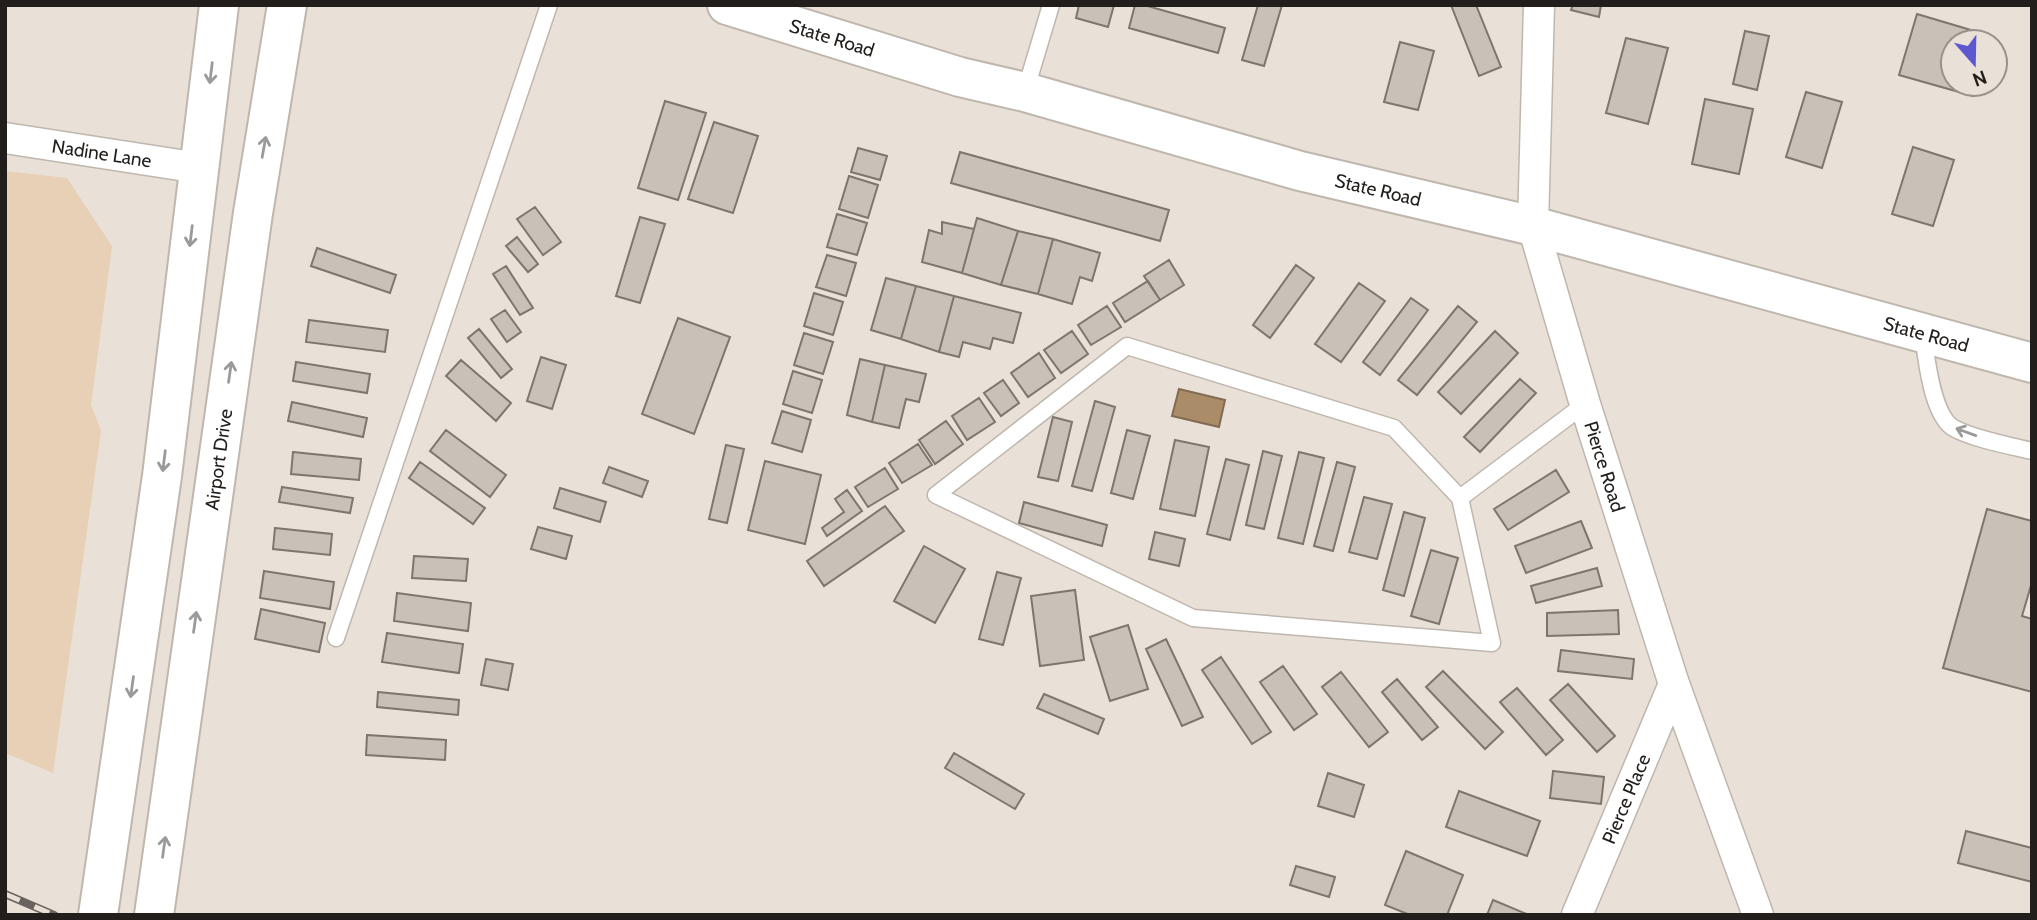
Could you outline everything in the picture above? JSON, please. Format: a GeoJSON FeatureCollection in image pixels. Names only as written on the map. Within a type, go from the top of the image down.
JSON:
{"type":"FeatureCollection","features":[{"type":"Feature","properties":{"kind":"main road"},"geometry":{"type":"LineString","coordinates":[[98,915],[162,476],[219,5]]}},
{"type":"Feature","properties":{"kind":"main road","name":"Airport Drive"},"geometry":{"type":"LineString","coordinates":[[154,915],[253,213],[288,5]]}},
{"type":"Feature","properties":{"kind":"main road","name":"State Road"},"geometry":{"type":"LineString","coordinates":[[727,5],[960,77],[1025,92],[1300,172],[1533,226],[2032,363]]}},
{"type":"Feature","properties":{"kind":"street","name":"Pierce Road"},"geometry":{"type":"LineString","coordinates":[[1539,5],[1533,226],[1585,404],[1674,684],[1758,915]]}},
{"type":"Feature","properties":{"kind":"street","name":"Nadine Lane"},"geometry":{"type":"LineString","coordinates":[[5,138],[199,168]]}},
{"type":"Feature","properties":{"kind":"street","name":"Pierce Place"},"geometry":{"type":"LineString","coordinates":[[1577,915],[1674,684]]}},
{"type":"Feature","properties":{"kind":"lane"},"geometry":{"type":"LineString","coordinates":[[336,638],[549,5]]}},
{"type":"Feature","properties":{"kind":"lane"},"geometry":{"type":"LineString","coordinates":[[1025,92],[1051,5]]}},
{"type":"Feature","properties":{"kind":"lane"},"geometry":{"type":"LineString","coordinates":[[1923,333],[1930,387],[1950,426],[2032,451]]}},
{"type":"Feature","properties":{"kind":"lane"},"geometry":{"type":"LineString","coordinates":[[1127,346],[1394,428],[1460,498],[1492,643],[1193,618],[936,495],[1127,346]]}},
{"type":"Feature","properties":{"kind":"lane"},"geometry":{"type":"LineString","coordinates":[[1460,498],[1585,404]]}},
{"type":"Feature","properties":{"kind":"shaded area"},"geometry":{"type":"Polygon","coordinates":[[[5,171],[67,178],[112,246],[91,405],[101,431],[53,773],[5,753],[5,171]]]}},
{"type":"Feature","properties":{"kind":"shaded area"},"geometry":{"type":"Polygon","coordinates":[[[1179,389],[1225,400],[1219,427],[1172,416],[1179,389]]]}},
{"type":"Feature","properties":{"kind":"building"},"geometry":{"type":"Polygon","coordinates":[[[1079,5],[1114,5],[1108,27],[1076,18],[1079,5]]]}},
{"type":"Feature","properties":{"kind":"building"},"geometry":{"type":"Polygon","coordinates":[[[1135,5],[1144,5],[1225,28],[1218,53],[1129,28],[1135,5]]]}},
{"type":"Feature","properties":{"kind":"building"},"geometry":{"type":"Polygon","coordinates":[[[1258,5],[1282,5],[1264,66],[1242,60],[1258,5]]]}},
{"type":"Feature","properties":{"kind":"building"},"geometry":{"type":"Polygon","coordinates":[[[1451,5],[1476,5],[1501,67],[1479,76],[1451,5]]]}},
{"type":"Feature","properties":{"kind":"building"},"geometry":{"type":"Polygon","coordinates":[[[1573,5],[1601,5],[1599,17],[1571,10],[1573,5]]]}},
{"type":"Feature","properties":{"kind":"building"},"geometry":{"type":"Polygon","coordinates":[[[1917,14],[1964,28],[1939,28],[1939,86],[1899,75],[1917,14]]]}},
{"type":"Feature","properties":{"kind":"building"},"geometry":{"type":"Polygon","coordinates":[[[1745,31],[1769,36],[1757,90],[1733,84],[1745,31]]]}},
{"type":"Feature","properties":{"kind":"building"},"geometry":{"type":"Polygon","coordinates":[[[1626,38],[1668,48],[1648,124],[1606,113],[1626,38]]]}},
{"type":"Feature","properties":{"kind":"building"},"geometry":{"type":"Polygon","coordinates":[[[1400,42],[1434,51],[1418,110],[1384,102],[1400,42]]]}},
{"type":"Feature","properties":{"kind":"building"},"geometry":{"type":"Polygon","coordinates":[[[1806,92],[1842,102],[1822,168],[1786,157],[1806,92]]]}},
{"type":"Feature","properties":{"kind":"building"},"geometry":{"type":"Polygon","coordinates":[[[1705,99],[1753,109],[1739,174],[1692,164],[1705,99]]]}},
{"type":"Feature","properties":{"kind":"building"},"geometry":{"type":"Polygon","coordinates":[[[665,101],[706,113],[678,200],[638,188],[665,101]]]}},
{"type":"Feature","properties":{"kind":"building"},"geometry":{"type":"Polygon","coordinates":[[[714,122],[758,136],[733,213],[688,199],[714,122]]]}},
{"type":"Feature","properties":{"kind":"building"},"geometry":{"type":"Polygon","coordinates":[[[1913,147],[1954,160],[1933,226],[1892,214],[1913,147]]]}},
{"type":"Feature","properties":{"kind":"building"},"geometry":{"type":"Polygon","coordinates":[[[858,148],[887,156],[880,180],[851,172],[858,148]]]}},
{"type":"Feature","properties":{"kind":"building"},"geometry":{"type":"Polygon","coordinates":[[[960,152],[1169,210],[1160,241],[951,183],[960,152]]]}},
{"type":"Feature","properties":{"kind":"building"},"geometry":{"type":"Polygon","coordinates":[[[849,176],[878,185],[868,218],[839,209],[849,176]]]}},
{"type":"Feature","properties":{"kind":"building"},"geometry":{"type":"Polygon","coordinates":[[[535,207],[561,242],[543,255],[517,219],[535,207]]]}},
{"type":"Feature","properties":{"kind":"building"},"geometry":{"type":"Polygon","coordinates":[[[837,214],[867,223],[857,255],[827,247],[837,214]]]}},
{"type":"Feature","properties":{"kind":"building"},"geometry":{"type":"Polygon","coordinates":[[[640,217],[665,224],[640,303],[616,296],[640,217]]]}},
{"type":"Feature","properties":{"kind":"building"},"geometry":{"type":"Polygon","coordinates":[[[977,218],[1018,231],[1001,285],[962,273],[977,218]]]}},
{"type":"Feature","properties":{"kind":"building"},"geometry":{"type":"Polygon","coordinates":[[[942,222],[974,229],[962,273],[922,262],[929,230],[942,234],[942,222]]]}},
{"type":"Feature","properties":{"kind":"building"},"geometry":{"type":"Polygon","coordinates":[[[1018,231],[1053,239],[1038,294],[1001,285],[1018,231]]]}},
{"type":"Feature","properties":{"kind":"building"},"geometry":{"type":"Polygon","coordinates":[[[517,237],[538,264],[528,272],[506,246],[517,237]]]}},
{"type":"Feature","properties":{"kind":"building"},"geometry":{"type":"Polygon","coordinates":[[[1053,239],[1100,253],[1092,281],[1080,277],[1072,304],[1038,294],[1053,239]]]}},
{"type":"Feature","properties":{"kind":"building"},"geometry":{"type":"Polygon","coordinates":[[[317,248],[396,275],[390,293],[311,266],[317,248]]]}},
{"type":"Feature","properties":{"kind":"building"},"geometry":{"type":"Polygon","coordinates":[[[827,255],[856,263],[846,296],[816,287],[827,255]]]}},
{"type":"Feature","properties":{"kind":"building"},"geometry":{"type":"Polygon","coordinates":[[[1169,260],[1184,285],[1160,300],[1144,276],[1169,260]]]}},
{"type":"Feature","properties":{"kind":"building"},"geometry":{"type":"Polygon","coordinates":[[[1296,265],[1314,278],[1270,338],[1253,325],[1296,265]]]}},
{"type":"Feature","properties":{"kind":"building"},"geometry":{"type":"Polygon","coordinates":[[[506,266],[533,308],[520,315],[493,274],[506,266]]]}},
{"type":"Feature","properties":{"kind":"building"},"geometry":{"type":"Polygon","coordinates":[[[886,278],[916,286],[901,339],[871,330],[886,278]]]}},
{"type":"Feature","properties":{"kind":"building"},"geometry":{"type":"Polygon","coordinates":[[[1148,281],[1160,300],[1125,322],[1113,303],[1148,281]]]}},
{"type":"Feature","properties":{"kind":"building"},"geometry":{"type":"Polygon","coordinates":[[[1359,283],[1385,301],[1341,362],[1315,344],[1359,283]]]}},
{"type":"Feature","properties":{"kind":"building"},"geometry":{"type":"Polygon","coordinates":[[[916,286],[954,296],[939,352],[901,339],[916,286]]]}},
{"type":"Feature","properties":{"kind":"building"},"geometry":{"type":"Polygon","coordinates":[[[814,293],[843,302],[833,335],[804,326],[814,293]]]}},
{"type":"Feature","properties":{"kind":"building"},"geometry":{"type":"Polygon","coordinates":[[[954,296],[1021,313],[1013,343],[993,338],[990,349],[963,342],[959,357],[939,352],[954,296]]]}},
{"type":"Feature","properties":{"kind":"building"},"geometry":{"type":"Polygon","coordinates":[[[1411,298],[1428,310],[1380,375],[1363,362],[1411,298]]]}},
{"type":"Feature","properties":{"kind":"building"},"geometry":{"type":"Polygon","coordinates":[[[1107,306],[1121,327],[1091,345],[1078,325],[1107,306]]]}},
{"type":"Feature","properties":{"kind":"building"},"geometry":{"type":"Polygon","coordinates":[[[1458,306],[1477,322],[1417,395],[1398,380],[1458,306]]]}},
{"type":"Feature","properties":{"kind":"building"},"geometry":{"type":"Polygon","coordinates":[[[505,310],[521,332],[507,342],[491,319],[505,310]]]}},
{"type":"Feature","properties":{"kind":"building"},"geometry":{"type":"Polygon","coordinates":[[[678,318],[730,337],[694,434],[642,414],[678,318]]]}},
{"type":"Feature","properties":{"kind":"building"},"geometry":{"type":"Polygon","coordinates":[[[309,320],[388,330],[385,352],[306,342],[309,320]]]}},
{"type":"Feature","properties":{"kind":"building"},"geometry":{"type":"Polygon","coordinates":[[[479,329],[512,369],[501,378],[468,338],[479,329]]]}},
{"type":"Feature","properties":{"kind":"building"},"geometry":{"type":"Polygon","coordinates":[[[1072,331],[1088,354],[1061,373],[1044,350],[1072,331]]]}},
{"type":"Feature","properties":{"kind":"building"},"geometry":{"type":"Polygon","coordinates":[[[1495,331],[1518,353],[1461,414],[1438,392],[1495,331]]]}},
{"type":"Feature","properties":{"kind":"building"},"geometry":{"type":"Polygon","coordinates":[[[804,333],[833,342],[823,374],[794,365],[804,333]]]}},
{"type":"Feature","properties":{"kind":"building"},"geometry":{"type":"Polygon","coordinates":[[[1039,353],[1055,378],[1028,397],[1011,373],[1039,353]]]}},
{"type":"Feature","properties":{"kind":"building"},"geometry":{"type":"Polygon","coordinates":[[[541,357],[566,365],[552,409],[527,401],[541,357]]]}},
{"type":"Feature","properties":{"kind":"building"},"geometry":{"type":"Polygon","coordinates":[[[860,359],[885,365],[872,422],[847,415],[860,359]]]}},
{"type":"Feature","properties":{"kind":"building"},"geometry":{"type":"Polygon","coordinates":[[[461,360],[511,403],[496,421],[446,376],[461,360]]]}},
{"type":"Feature","properties":{"kind":"building"},"geometry":{"type":"Polygon","coordinates":[[[296,362],[370,374],[367,393],[293,381],[296,362]]]}},
{"type":"Feature","properties":{"kind":"building"},"geometry":{"type":"Polygon","coordinates":[[[885,365],[926,374],[919,402],[906,399],[899,428],[872,422],[885,365]]]}},
{"type":"Feature","properties":{"kind":"building"},"geometry":{"type":"Polygon","coordinates":[[[793,371],[822,380],[812,413],[783,404],[793,371]]]}},
{"type":"Feature","properties":{"kind":"building"},"geometry":{"type":"Polygon","coordinates":[[[1520,379],[1536,393],[1480,452],[1464,437],[1520,379]]]}},
{"type":"Feature","properties":{"kind":"building"},"geometry":{"type":"Polygon","coordinates":[[[1003,380],[1019,403],[1001,416],[984,393],[1003,380]]]}},
{"type":"Feature","properties":{"kind":"building"},"geometry":{"type":"Polygon","coordinates":[[[979,398],[995,422],[967,440],[952,416],[979,398]]]}},
{"type":"Feature","properties":{"kind":"building"},"geometry":{"type":"Polygon","coordinates":[[[1095,401],[1115,407],[1092,491],[1072,486],[1095,401]]]}},
{"type":"Feature","properties":{"kind":"building"},"geometry":{"type":"Polygon","coordinates":[[[292,402],[367,418],[363,437],[288,421],[292,402]]]}},
{"type":"Feature","properties":{"kind":"building"},"geometry":{"type":"Polygon","coordinates":[[[782,411],[811,420],[802,452],[772,443],[782,411]]]}},
{"type":"Feature","properties":{"kind":"building"},"geometry":{"type":"Polygon","coordinates":[[[1053,417],[1072,422],[1058,481],[1038,477],[1053,417]]]}},
{"type":"Feature","properties":{"kind":"building"},"geometry":{"type":"Polygon","coordinates":[[[946,421],[963,444],[935,464],[919,440],[946,421]]]}},
{"type":"Feature","properties":{"kind":"building"},"geometry":{"type":"Polygon","coordinates":[[[446,430],[506,475],[490,497],[430,451],[446,430]]]}},
{"type":"Feature","properties":{"kind":"building"},"geometry":{"type":"Polygon","coordinates":[[[1127,430],[1150,436],[1133,499],[1111,493],[1127,430]]]}},
{"type":"Feature","properties":{"kind":"building"},"geometry":{"type":"Polygon","coordinates":[[[1175,440],[1209,447],[1195,516],[1160,509],[1175,440]]]}},
{"type":"Feature","properties":{"kind":"building"},"geometry":{"type":"Polygon","coordinates":[[[918,444],[932,465],[902,483],[889,463],[918,444]]]}},
{"type":"Feature","properties":{"kind":"building"},"geometry":{"type":"Polygon","coordinates":[[[726,445],[744,449],[727,523],[709,519],[726,445]]]}},
{"type":"Feature","properties":{"kind":"building"},"geometry":{"type":"Polygon","coordinates":[[[1263,451],[1282,456],[1264,529],[1246,525],[1263,451]]]}},
{"type":"Feature","properties":{"kind":"building"},"geometry":{"type":"Polygon","coordinates":[[[293,452],[361,459],[359,480],[291,474],[293,452]]]}},
{"type":"Feature","properties":{"kind":"building"},"geometry":{"type":"Polygon","coordinates":[[[1299,452],[1324,458],[1303,544],[1278,538],[1299,452]]]}},
{"type":"Feature","properties":{"kind":"building"},"geometry":{"type":"Polygon","coordinates":[[[1226,459],[1249,465],[1230,540],[1207,534],[1226,459]]]}},
{"type":"Feature","properties":{"kind":"building"},"geometry":{"type":"Polygon","coordinates":[[[765,461],[821,475],[805,544],[748,530],[765,461]]]}},
{"type":"Feature","properties":{"kind":"building"},"geometry":{"type":"Polygon","coordinates":[[[420,462],[485,508],[473,524],[409,478],[420,462]]]}},
{"type":"Feature","properties":{"kind":"building"},"geometry":{"type":"Polygon","coordinates":[[[1337,462],[1355,467],[1333,551],[1314,546],[1337,462]]]}},
{"type":"Feature","properties":{"kind":"building"},"geometry":{"type":"Polygon","coordinates":[[[609,467],[648,481],[642,497],[603,483],[609,467]]]}},
{"type":"Feature","properties":{"kind":"building"},"geometry":{"type":"Polygon","coordinates":[[[885,468],[898,489],[868,507],[855,487],[885,468]]]}},
{"type":"Feature","properties":{"kind":"building"},"geometry":{"type":"Polygon","coordinates":[[[1556,470],[1569,492],[1508,530],[1494,509],[1556,470]]]}},
{"type":"Feature","properties":{"kind":"building"},"geometry":{"type":"Polygon","coordinates":[[[282,487],[353,498],[350,513],[279,502],[282,487]]]}},
{"type":"Feature","properties":{"kind":"building"},"geometry":{"type":"Polygon","coordinates":[[[560,488],[606,502],[600,522],[554,508],[560,488]]]}},
{"type":"Feature","properties":{"kind":"building"},"geometry":{"type":"Polygon","coordinates":[[[847,490],[862,511],[827,536],[822,528],[844,512],[835,499],[847,490]]]}},
{"type":"Feature","properties":{"kind":"building"},"geometry":{"type":"Polygon","coordinates":[[[1364,497],[1392,504],[1377,559],[1349,552],[1364,497]]]}},
{"type":"Feature","properties":{"kind":"building"},"geometry":{"type":"Polygon","coordinates":[[[1024,502],[1107,525],[1102,546],[1019,523],[1024,502]]]}},
{"type":"Feature","properties":{"kind":"building"},"geometry":{"type":"Polygon","coordinates":[[[885,506],[904,531],[824,586],[807,561],[885,506]]]}},
{"type":"Feature","properties":{"kind":"building"},"geometry":{"type":"Polygon","coordinates":[[[1987,509],[2032,521],[2032,582],[2022,616],[2032,619],[2032,692],[1943,668],[1987,509]]]}},
{"type":"Feature","properties":{"kind":"building"},"geometry":{"type":"Polygon","coordinates":[[[1404,512],[1425,518],[1404,596],[1383,590],[1404,512]]]}},
{"type":"Feature","properties":{"kind":"building"},"geometry":{"type":"Polygon","coordinates":[[[1581,521],[1592,548],[1526,573],[1515,546],[1581,521]]]}},
{"type":"Feature","properties":{"kind":"building"},"geometry":{"type":"Polygon","coordinates":[[[538,527],[572,536],[566,559],[531,549],[538,527]]]}},
{"type":"Feature","properties":{"kind":"building"},"geometry":{"type":"Polygon","coordinates":[[[275,528],[332,534],[330,555],[273,549],[275,528]]]}},
{"type":"Feature","properties":{"kind":"building"},"geometry":{"type":"Polygon","coordinates":[[[1155,532],[1185,539],[1179,566],[1149,559],[1155,532]]]}},
{"type":"Feature","properties":{"kind":"building"},"geometry":{"type":"Polygon","coordinates":[[[924,546],[965,569],[935,623],[894,601],[924,546]]]}},
{"type":"Feature","properties":{"kind":"building"},"geometry":{"type":"Polygon","coordinates":[[[1431,550],[1458,558],[1439,624],[1411,616],[1431,550]]]}},
{"type":"Feature","properties":{"kind":"building"},"geometry":{"type":"Polygon","coordinates":[[[414,556],[468,559],[466,581],[412,578],[414,556]]]}},
{"type":"Feature","properties":{"kind":"building"},"geometry":{"type":"Polygon","coordinates":[[[1597,568],[1602,586],[1536,603],[1531,586],[1597,568]]]}},
{"type":"Feature","properties":{"kind":"building"},"geometry":{"type":"Polygon","coordinates":[[[264,571],[334,582],[330,609],[260,598],[264,571]]]}},
{"type":"Feature","properties":{"kind":"building"},"geometry":{"type":"Polygon","coordinates":[[[997,572],[1021,578],[1003,645],[979,639],[997,572]]]}},
{"type":"Feature","properties":{"kind":"building"},"geometry":{"type":"Polygon","coordinates":[[[1075,590],[1084,660],[1040,666],[1031,596],[1075,590]]]}},
{"type":"Feature","properties":{"kind":"building"},"geometry":{"type":"Polygon","coordinates":[[[397,593],[471,603],[468,631],[394,621],[397,593]]]}},
{"type":"Feature","properties":{"kind":"building"},"geometry":{"type":"Polygon","coordinates":[[[261,609],[325,623],[319,652],[255,639],[261,609]]]}},
{"type":"Feature","properties":{"kind":"building"},"geometry":{"type":"Polygon","coordinates":[[[1618,610],[1619,634],[1547,636],[1547,613],[1618,610]]]}},
{"type":"Feature","properties":{"kind":"building"},"geometry":{"type":"Polygon","coordinates":[[[1128,625],[1148,689],[1110,701],[1090,637],[1128,625]]]}},
{"type":"Feature","properties":{"kind":"building"},"geometry":{"type":"Polygon","coordinates":[[[387,633],[463,644],[459,673],[382,662],[387,633]]]}},
{"type":"Feature","properties":{"kind":"building"},"geometry":{"type":"Polygon","coordinates":[[[1166,639],[1203,717],[1182,726],[1146,649],[1166,639]]]}},
{"type":"Feature","properties":{"kind":"building"},"geometry":{"type":"Polygon","coordinates":[[[1561,650],[1634,659],[1632,679],[1558,671],[1561,650]]]}},
{"type":"Feature","properties":{"kind":"building"},"geometry":{"type":"Polygon","coordinates":[[[1221,657],[1271,732],[1252,744],[1202,670],[1221,657]]]}},
{"type":"Feature","properties":{"kind":"building"},"geometry":{"type":"Polygon","coordinates":[[[486,659],[513,664],[508,690],[481,685],[486,659]]]}},
{"type":"Feature","properties":{"kind":"building"},"geometry":{"type":"Polygon","coordinates":[[[1283,666],[1317,714],[1294,730],[1260,682],[1283,666]]]}},
{"type":"Feature","properties":{"kind":"building"},"geometry":{"type":"Polygon","coordinates":[[[1443,671],[1503,732],[1485,749],[1426,687],[1443,671]]]}},
{"type":"Feature","properties":{"kind":"building"},"geometry":{"type":"Polygon","coordinates":[[[1341,672],[1388,732],[1369,747],[1322,687],[1341,672]]]}},
{"type":"Feature","properties":{"kind":"building"},"geometry":{"type":"Polygon","coordinates":[[[1397,679],[1438,727],[1422,740],[1382,692],[1397,679]]]}},
{"type":"Feature","properties":{"kind":"building"},"geometry":{"type":"Polygon","coordinates":[[[1568,684],[1615,736],[1597,752],[1550,700],[1568,684]]]}},
{"type":"Feature","properties":{"kind":"building"},"geometry":{"type":"Polygon","coordinates":[[[1517,688],[1563,740],[1546,755],[1500,702],[1517,688]]]}},
{"type":"Feature","properties":{"kind":"building"},"geometry":{"type":"Polygon","coordinates":[[[378,692],[459,700],[458,715],[377,707],[378,692]]]}},
{"type":"Feature","properties":{"kind":"building"},"geometry":{"type":"Polygon","coordinates":[[[1044,694],[1104,719],[1098,734],[1037,708],[1044,694]]]}},
{"type":"Feature","properties":{"kind":"building"},"geometry":{"type":"Polygon","coordinates":[[[367,735],[446,740],[445,760],[366,755],[367,735]]]}},
{"type":"Feature","properties":{"kind":"building"},"geometry":{"type":"Polygon","coordinates":[[[954,753],[1024,794],[1015,809],[945,768],[954,753]]]}},
{"type":"Feature","properties":{"kind":"building"},"geometry":{"type":"Polygon","coordinates":[[[1553,771],[1604,777],[1601,804],[1550,798],[1553,771]]]}},
{"type":"Feature","properties":{"kind":"building"},"geometry":{"type":"Polygon","coordinates":[[[1328,773],[1364,785],[1354,817],[1318,806],[1328,773]]]}},
{"type":"Feature","properties":{"kind":"building"},"geometry":{"type":"Polygon","coordinates":[[[1459,791],[1540,821],[1527,856],[1446,827],[1459,791]]]}},
{"type":"Feature","properties":{"kind":"building"},"geometry":{"type":"Polygon","coordinates":[[[1966,831],[2032,848],[2032,882],[1958,863],[1966,831]]]}},
{"type":"Feature","properties":{"kind":"building"},"geometry":{"type":"Polygon","coordinates":[[[1406,851],[1463,875],[1447,915],[1410,915],[1385,905],[1406,851]]]}},
{"type":"Feature","properties":{"kind":"building"},"geometry":{"type":"Polygon","coordinates":[[[1296,866],[1335,877],[1329,897],[1290,885],[1296,866]]]}},
{"type":"Feature","properties":{"kind":"building"},"geometry":{"type":"Polygon","coordinates":[[[1493,900],[1529,915],[1487,915],[1493,900]]]}},
{"type":"Feature","properties":{"kind":"railway"},"geometry":{"type":"LineString","coordinates":[[5,894],[54,915]]}}]}
